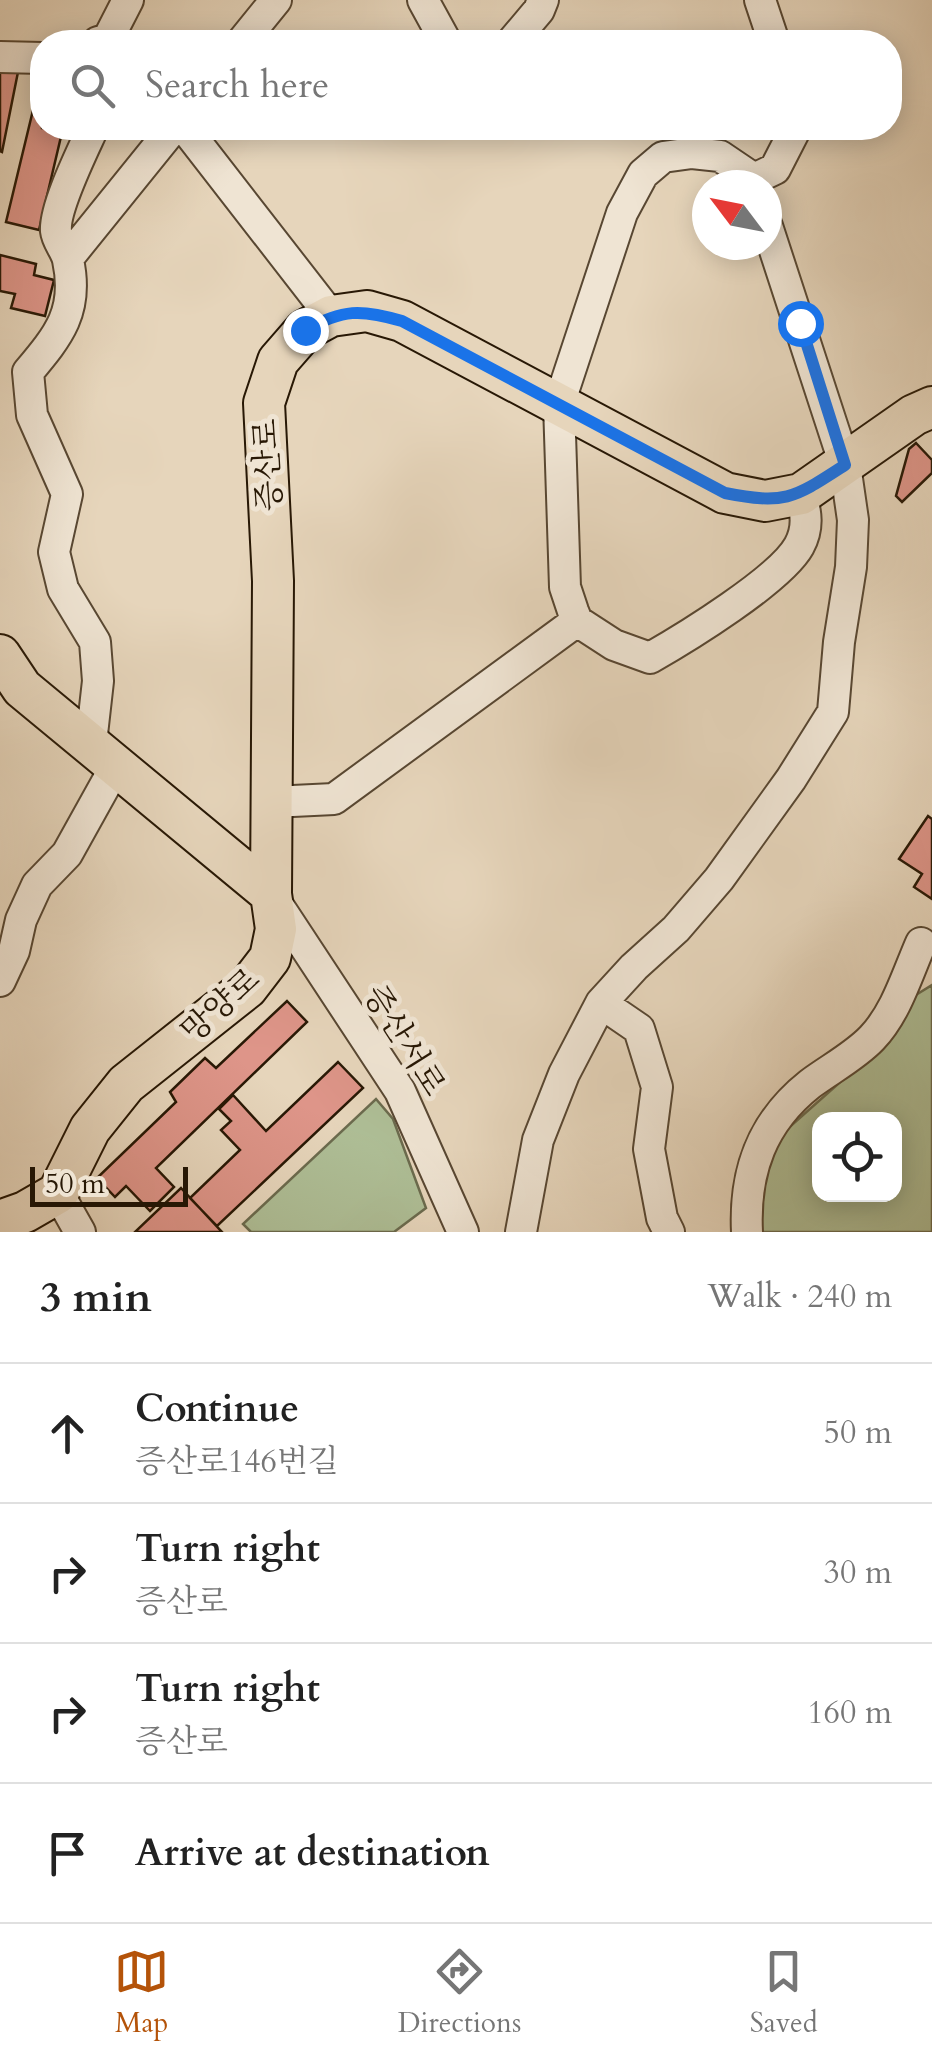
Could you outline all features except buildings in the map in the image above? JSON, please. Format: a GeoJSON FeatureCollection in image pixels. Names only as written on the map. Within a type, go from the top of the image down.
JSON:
{"type":"FeatureCollection","features":[{"type":"Feature","properties":{"kind":"main road"},"geometry":{"type":"LineString","coordinates":[[331,316],[367,311],[402,321],[725,493],[764,501],[801,494],[926,412]]}},
{"type":"Feature","properties":{"kind":"main road","name":"증산로"},"geometry":{"type":"LineString","coordinates":[[271,894],[272,580],[264,402],[278,361],[305,330],[331,316]]}},
{"type":"Feature","properties":{"kind":"main road"},"geometry":{"type":"LineString","coordinates":[[0,655],[22,688],[271,894]]}},
{"type":"Feature","properties":{"kind":"main road","name":"망양로"},"geometry":{"type":"LineString","coordinates":[[58,1193],[90,1129],[126,1084],[247,988],[270,958],[276,929],[271,894]]}},
{"type":"Feature","properties":{"kind":"main road"},"geometry":{"type":"LineString","coordinates":[[0,1221],[58,1193]]}},
{"type":"Feature","properties":{"kind":"street"},"geometry":{"type":"LineString","coordinates":[[111,30],[128,0]]}},
{"type":"Feature","properties":{"kind":"street"},"geometry":{"type":"LineString","coordinates":[[252,30],[276,0]]}},
{"type":"Feature","properties":{"kind":"street"},"geometry":{"type":"LineString","coordinates":[[423,0],[439,30]]}},
{"type":"Feature","properties":{"kind":"street"},"geometry":{"type":"LineString","coordinates":[[522,30],[539,10],[542,0]]}},
{"type":"Feature","properties":{"kind":"street"},"geometry":{"type":"LineString","coordinates":[[760,0],[770,30]]}},
{"type":"Feature","properties":{"kind":"street"},"geometry":{"type":"LineString","coordinates":[[0,56],[30,57]]}},
{"type":"Feature","properties":{"kind":"street"},"geometry":{"type":"LineString","coordinates":[[0,981],[37,885],[67,854],[104,754],[96,642],[63,589],[54,552],[67,494],[32,415],[28,372],[59,334],[71,305],[68,258],[56,231],[64,195],[88,140]]}},
{"type":"Feature","properties":{"kind":"street"},"geometry":{"type":"LineString","coordinates":[[68,258],[163,140]]}},
{"type":"Feature","properties":{"kind":"street"},"geometry":{"type":"LineString","coordinates":[[194,140],[331,316]]}},
{"type":"Feature","properties":{"kind":"street"},"geometry":{"type":"LineString","coordinates":[[773,170],[790,140]]}},
{"type":"Feature","properties":{"kind":"street"},"geometry":{"type":"LineString","coordinates":[[739,170],[720,156],[692,153],[663,157],[643,174],[622,213],[558,404],[565,587],[577,621],[614,645],[650,658],[691,635],[766,579],[798,547],[808,518],[801,494]]}},
{"type":"Feature","properties":{"kind":"street"},"geometry":{"type":"LineString","coordinates":[[521,1232],[538,1140],[564,1074],[601,1003],[720,879],[833,712],[853,520],[845,465],[778,260]]}},
{"type":"Feature","properties":{"kind":"street"},"geometry":{"type":"LineString","coordinates":[[272,802],[334,799],[577,621]]}},
{"type":"Feature","properties":{"kind":"street","name":"증산서로"},"geometry":{"type":"LineString","coordinates":[[271,894],[400,1091],[462,1232]]}},
{"type":"Feature","properties":{"kind":"street"},"geometry":{"type":"LineString","coordinates":[[748,1232],[746,1204],[755,1162],[772,1121],[807,1087],[871,1040],[892,1011],[921,944]]}},
{"type":"Feature","properties":{"kind":"street"},"geometry":{"type":"LineString","coordinates":[[601,1003],[639,1029],[657,1087],[649,1149],[662,1218],[669,1232]]}},
{"type":"Feature","properties":{"kind":"street"},"geometry":{"type":"LineString","coordinates":[[58,1193],[80,1232]]}},
{"type":"Feature","properties":{"kind":"green space"},"geometry":{"type":"Polygon","coordinates":[[[932,985],[932,1232],[756,1232],[776,1139],[891,1037],[906,1001],[932,985]]]}},
{"type":"Feature","properties":{"kind":"green space"},"geometry":{"type":"Polygon","coordinates":[[[376,1099],[393,1119],[426,1208],[394,1232],[251,1232],[243,1224],[376,1099]]]}},
{"type":"Feature","properties":{"kind":"route"},"geometry":{"type":"LineString","coordinates":[[305,330],[331,316],[367,311],[402,321],[725,493],[764,501],[801,494],[845,465],[800,323]]}}]}
